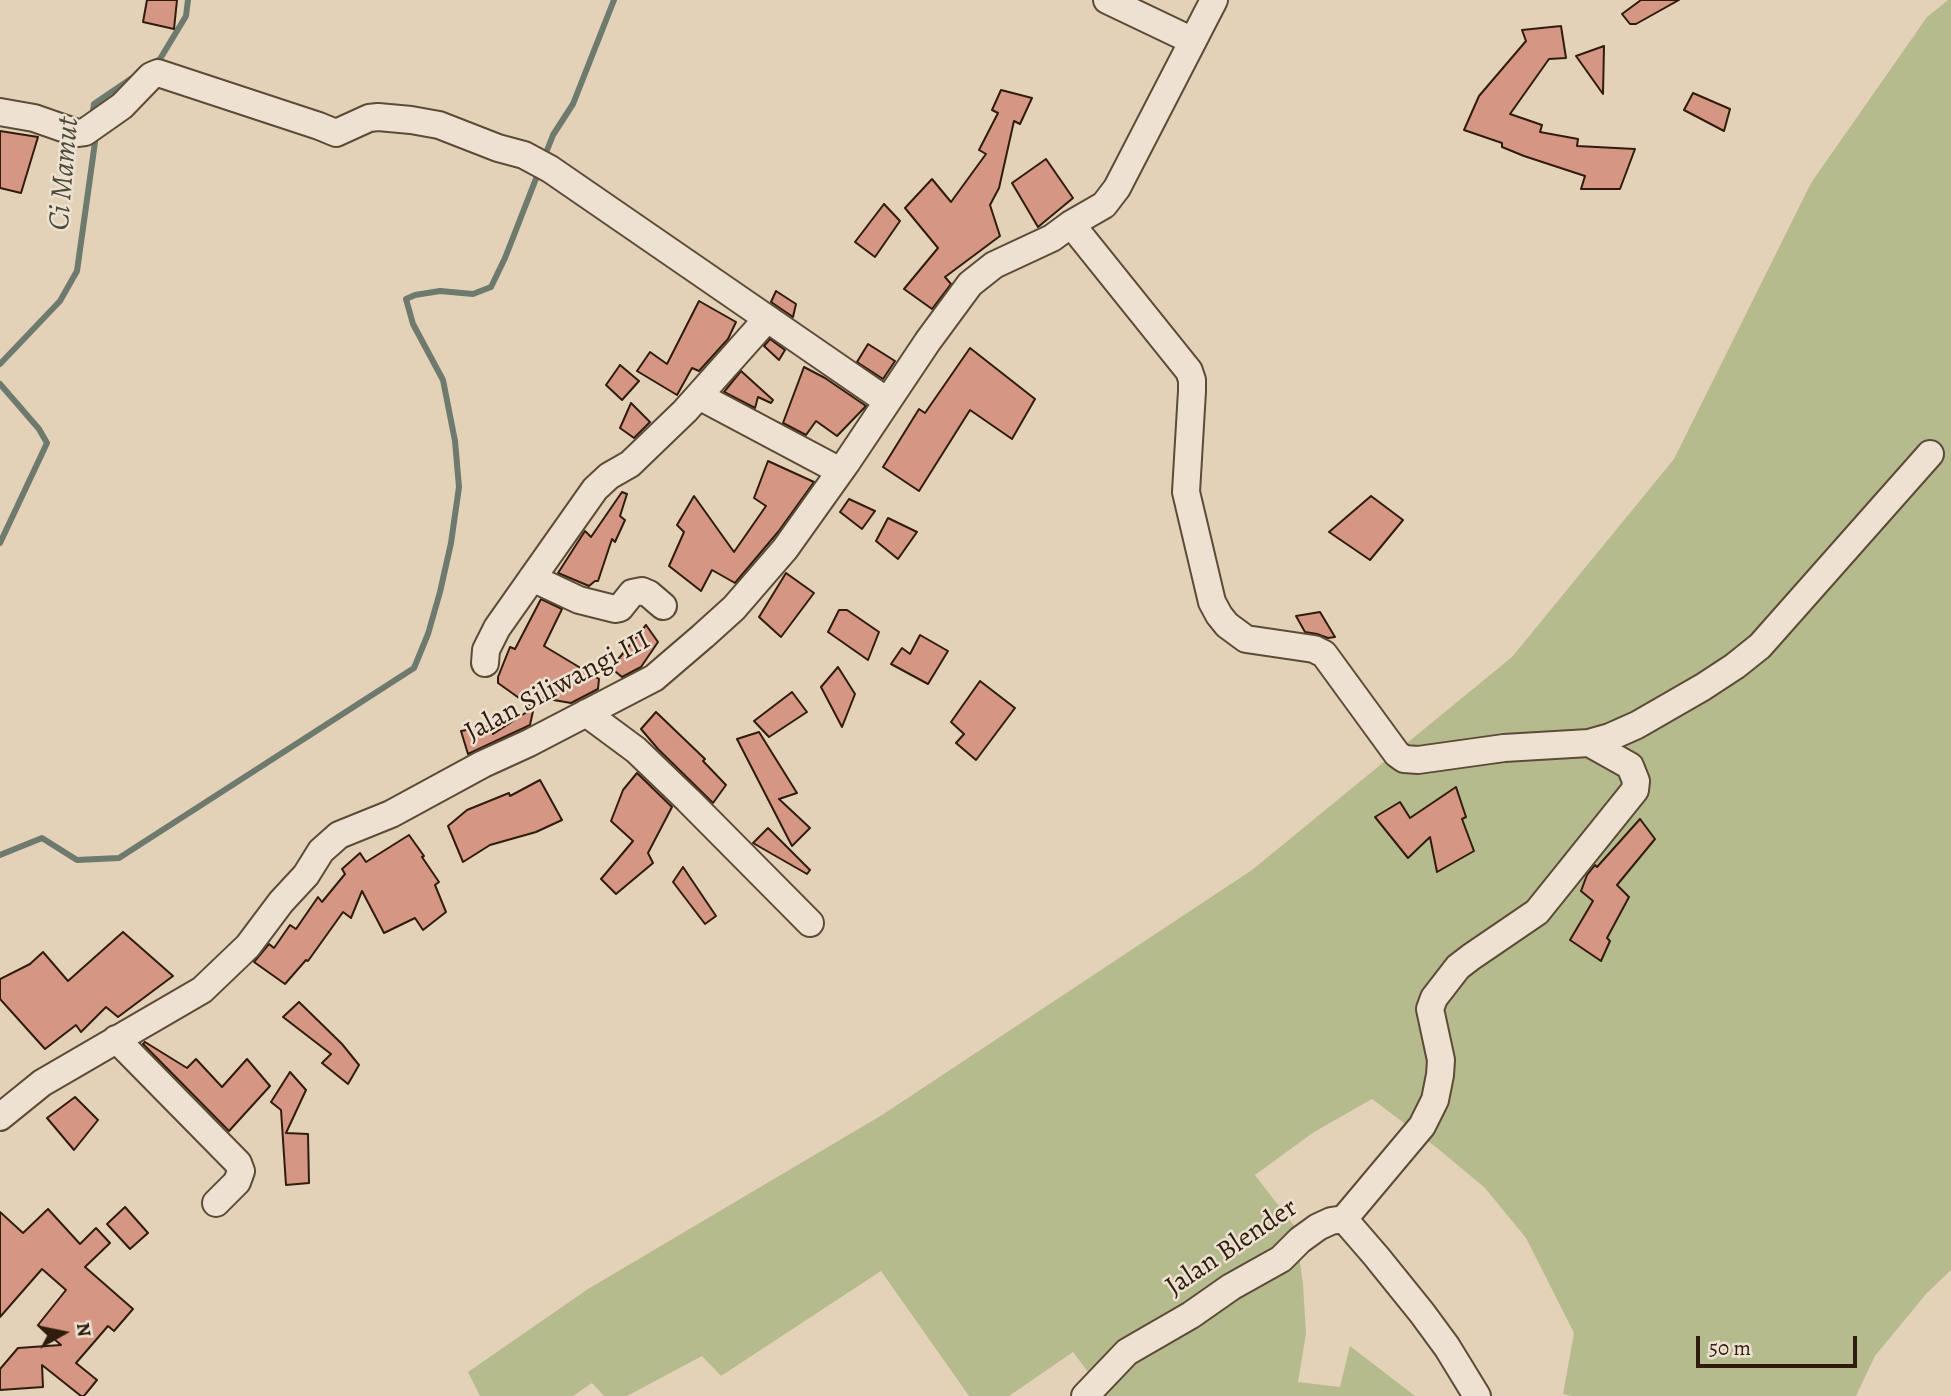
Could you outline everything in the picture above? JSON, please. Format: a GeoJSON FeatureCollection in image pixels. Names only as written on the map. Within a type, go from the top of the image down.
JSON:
{"type":"FeatureCollection","features":[{"type":"Feature","properties":{"kind":"street"},"geometry":{"type":"LineString","coordinates":[[1107,0],[1193,41],[1214,0]]}},
{"type":"Feature","properties":{"kind":"street","name":"Jalan Siliwangi III"},"geometry":{"type":"LineString","coordinates":[[0,1117],[42,1083],[202,989],[248,946],[306,874],[321,851],[339,835],[391,814],[483,764],[654,678],[734,608],[785,549],[970,284],[994,265],[1052,238],[1104,205],[1117,188],[1193,41]]}},
{"type":"Feature","properties":{"kind":"street"},"geometry":{"type":"LineString","coordinates":[[0,112],[43,120],[77,133],[94,126],[127,101],[150,76],[163,73],[336,133],[369,118],[378,117],[439,125],[524,155],[543,165],[887,401]]}},
{"type":"Feature","properties":{"kind":"street"},"geometry":{"type":"LineString","coordinates":[[1071,224],[1189,371],[1192,391],[1185,492],[1212,602],[1219,615],[1227,625],[1246,639],[1314,649],[1324,654],[1397,754],[1404,759],[1419,760],[1504,748],[1590,743],[1637,725],[1703,687],[1760,646],[1930,454]]}},
{"type":"Feature","properties":{"kind":"street"},"geometry":{"type":"LineString","coordinates":[[485,663],[491,638],[595,489],[609,476],[630,464],[699,396],[767,319]]}},
{"type":"Feature","properties":{"kind":"street"},"geometry":{"type":"LineString","coordinates":[[699,396],[840,471]]}},
{"type":"Feature","properties":{"kind":"street"},"geometry":{"type":"LineString","coordinates":[[532,578],[579,600],[615,609],[620,608],[632,593],[642,591],[663,606]]}},
{"type":"Feature","properties":{"kind":"street"},"geometry":{"type":"LineString","coordinates":[[586,713],[636,750],[810,923]]}},
{"type":"Feature","properties":{"kind":"street"},"geometry":{"type":"LineString","coordinates":[[1343,1219],[1422,1126],[1435,1100],[1441,1060],[1430,1009],[1434,998],[1465,962],[1536,912],[1635,790],[1634,771],[1630,766],[1590,743]]}},
{"type":"Feature","properties":{"kind":"street"},"geometry":{"type":"LineString","coordinates":[[116,1039],[238,1163],[241,1171],[237,1182],[216,1203]]}},
{"type":"Feature","properties":{"kind":"street","name":"Jalan Blender"},"geometry":{"type":"LineString","coordinates":[[1085,1396],[1127,1352],[1281,1259],[1318,1227],[1343,1219],[1422,1313],[1477,1396]]}},
{"type":"Feature","properties":{"kind":"green space"},"geometry":{"type":"Polygon","coordinates":[[[1951,0],[1951,1270],[1926,1294],[1875,1356],[1856,1396],[1563,1394],[1574,1333],[1526,1238],[1485,1188],[1372,1099],[1314,1132],[1255,1175],[1295,1227],[1303,1284],[1306,1334],[1298,1382],[1340,1387],[1350,1346],[1415,1396],[1106,1396],[1073,1352],[1009,1396],[969,1396],[881,1271],[721,1376],[702,1356],[627,1396],[604,1396],[592,1383],[573,1396],[480,1396],[468,1372],[588,1289],[882,1115],[1252,870],[1512,657],[1674,459],[1811,183],[1927,17],[1951,0]]]}},
{"type":"Feature","properties":{"kind":"building"},"geometry":{"type":"Polygon","coordinates":[[[147,0],[177,0],[174,29],[143,22],[147,0]]]}},
{"type":"Feature","properties":{"kind":"building"},"geometry":{"type":"Polygon","coordinates":[[[1641,0],[1679,0],[1636,24],[1630,24],[1622,14],[1641,0]]]}},
{"type":"Feature","properties":{"kind":"building"},"geometry":{"type":"Polygon","coordinates":[[[1561,26],[1566,58],[1549,59],[1510,114],[1542,125],[1540,132],[1578,139],[1577,146],[1635,149],[1620,189],[1581,189],[1585,176],[1524,156],[1502,147],[1502,143],[1464,130],[1479,96],[1526,41],[1522,30],[1561,26]]]}},
{"type":"Feature","properties":{"kind":"building"},"geometry":{"type":"Polygon","coordinates":[[[1604,46],[1603,94],[1576,56],[1604,46]]]}},
{"type":"Feature","properties":{"kind":"building"},"geometry":{"type":"Polygon","coordinates":[[[1001,90],[1032,98],[1020,124],[1014,121],[999,188],[990,205],[1000,236],[945,277],[951,284],[932,309],[904,289],[938,248],[905,208],[932,179],[951,202],[986,154],[979,150],[998,113],[992,110],[1001,90]]]}},
{"type":"Feature","properties":{"kind":"building"},"geometry":{"type":"Polygon","coordinates":[[[1693,93],[1730,109],[1724,131],[1684,110],[1693,93]]]}},
{"type":"Feature","properties":{"kind":"building"},"geometry":{"type":"Polygon","coordinates":[[[0,131],[38,137],[21,193],[0,188],[0,131]]]}},
{"type":"Feature","properties":{"kind":"building"},"geometry":{"type":"Polygon","coordinates":[[[1046,159],[1073,198],[1038,227],[1012,183],[1046,159]]]}},
{"type":"Feature","properties":{"kind":"building"},"geometry":{"type":"Polygon","coordinates":[[[884,204],[900,221],[875,257],[855,242],[884,204]]]}},
{"type":"Feature","properties":{"kind":"building"},"geometry":{"type":"Polygon","coordinates":[[[776,291],[796,304],[793,317],[771,302],[776,291]]]}},
{"type":"Feature","properties":{"kind":"building"},"geometry":{"type":"Polygon","coordinates":[[[699,301],[736,322],[728,339],[699,371],[692,368],[677,395],[637,371],[650,352],[667,364],[699,301]]]}},
{"type":"Feature","properties":{"kind":"building"},"geometry":{"type":"Polygon","coordinates":[[[770,339],[785,350],[779,360],[764,346],[770,339]]]}},
{"type":"Feature","properties":{"kind":"building"},"geometry":{"type":"Polygon","coordinates":[[[868,344],[895,361],[883,379],[857,362],[868,344]]]}},
{"type":"Feature","properties":{"kind":"building"},"geometry":{"type":"Polygon","coordinates":[[[970,348],[1035,399],[1012,439],[970,410],[919,491],[883,467],[919,409],[925,413],[970,348]]]}},
{"type":"Feature","properties":{"kind":"building"},"geometry":{"type":"Polygon","coordinates":[[[620,365],[639,381],[622,400],[606,385],[620,365]]]}},
{"type":"Feature","properties":{"kind":"building"},"geometry":{"type":"Polygon","coordinates":[[[804,367],[866,406],[837,436],[816,421],[806,435],[783,423],[804,367]]]}},
{"type":"Feature","properties":{"kind":"building"},"geometry":{"type":"Polygon","coordinates":[[[741,371],[773,400],[771,403],[758,397],[755,408],[724,392],[741,371]]]}},
{"type":"Feature","properties":{"kind":"building"},"geometry":{"type":"Polygon","coordinates":[[[631,403],[650,422],[634,438],[620,428],[631,403]]]}},
{"type":"Feature","properties":{"kind":"building"},"geometry":{"type":"Polygon","coordinates":[[[768,461],[814,482],[778,532],[735,583],[712,570],[701,591],[669,566],[684,532],[677,525],[694,496],[734,552],[766,506],[754,498],[768,461]]]}},
{"type":"Feature","properties":{"kind":"building"},"geometry":{"type":"Polygon","coordinates":[[[622,492],[627,494],[620,516],[625,520],[615,542],[612,539],[598,581],[589,586],[558,573],[585,531],[591,537],[622,492]]]}},
{"type":"Feature","properties":{"kind":"building"},"geometry":{"type":"Polygon","coordinates":[[[1371,496],[1403,520],[1370,560],[1329,532],[1371,496]]]}},
{"type":"Feature","properties":{"kind":"building"},"geometry":{"type":"Polygon","coordinates":[[[849,499],[875,511],[862,529],[840,512],[849,499]]]}},
{"type":"Feature","properties":{"kind":"building"},"geometry":{"type":"Polygon","coordinates":[[[888,518],[917,532],[898,559],[876,541],[888,518]]]}},
{"type":"Feature","properties":{"kind":"building"},"geometry":{"type":"Polygon","coordinates":[[[786,573],[814,593],[781,637],[759,617],[786,573]]]}},
{"type":"Feature","properties":{"kind":"building"},"geometry":{"type":"Polygon","coordinates":[[[541,599],[562,609],[544,646],[599,679],[598,689],[571,703],[536,697],[530,725],[468,754],[461,731],[489,726],[493,734],[533,708],[498,683],[498,677],[510,647],[515,649],[541,599]]]}},
{"type":"Feature","properties":{"kind":"building"},"geometry":{"type":"Polygon","coordinates":[[[839,610],[847,610],[879,632],[868,660],[828,632],[839,610]]]}},
{"type":"Feature","properties":{"kind":"building"},"geometry":{"type":"Polygon","coordinates":[[[1320,612],[1335,637],[1328,638],[1305,632],[1296,616],[1320,612]]]}},
{"type":"Feature","properties":{"kind":"building"},"geometry":{"type":"Polygon","coordinates":[[[646,625],[658,642],[641,667],[622,677],[611,668],[646,625]]]}},
{"type":"Feature","properties":{"kind":"building"},"geometry":{"type":"Polygon","coordinates":[[[920,635],[948,651],[928,684],[891,664],[902,648],[910,654],[920,635]]]}},
{"type":"Feature","properties":{"kind":"building"},"geometry":{"type":"Polygon","coordinates":[[[838,667],[855,694],[842,727],[821,687],[838,667]]]}},
{"type":"Feature","properties":{"kind":"building"},"geometry":{"type":"Polygon","coordinates":[[[980,681],[1015,708],[976,760],[956,743],[964,734],[951,722],[980,681]]]}},
{"type":"Feature","properties":{"kind":"building"},"geometry":{"type":"Polygon","coordinates":[[[792,692],[807,712],[769,737],[754,721],[792,692]]]}},
{"type":"Feature","properties":{"kind":"building"},"geometry":{"type":"Polygon","coordinates":[[[656,712],[705,759],[703,761],[726,785],[713,803],[641,729],[656,712]]]}},
{"type":"Feature","properties":{"kind":"building"},"geometry":{"type":"Polygon","coordinates":[[[759,732],[797,793],[779,799],[810,828],[792,846],[737,739],[759,732]]]}},
{"type":"Feature","properties":{"kind":"building"},"geometry":{"type":"Polygon","coordinates":[[[637,773],[672,807],[648,853],[653,863],[616,894],[601,879],[633,841],[611,821],[623,790],[637,773]]]}},
{"type":"Feature","properties":{"kind":"building"},"geometry":{"type":"Polygon","coordinates":[[[540,780],[562,820],[536,832],[490,845],[463,862],[448,826],[467,810],[509,793],[510,796],[540,780]]]}},
{"type":"Feature","properties":{"kind":"building"},"geometry":{"type":"Polygon","coordinates":[[[1456,787],[1466,817],[1462,819],[1474,851],[1437,872],[1430,837],[1408,858],[1375,817],[1400,802],[1410,818],[1456,787]]]}},
{"type":"Feature","properties":{"kind":"building"},"geometry":{"type":"Polygon","coordinates":[[[1640,819],[1655,839],[1617,885],[1629,897],[1607,938],[1610,941],[1601,961],[1570,940],[1593,901],[1581,891],[1587,875],[1595,865],[1597,867],[1640,819]]]}},
{"type":"Feature","properties":{"kind":"building"},"geometry":{"type":"Polygon","coordinates":[[[768,828],[810,870],[807,874],[753,843],[768,828]]]}},
{"type":"Feature","properties":{"kind":"building"},"geometry":{"type":"Polygon","coordinates":[[[409,835],[439,882],[435,885],[446,912],[423,930],[415,918],[384,933],[362,891],[351,918],[343,912],[308,961],[306,960],[285,984],[254,962],[269,944],[274,948],[290,925],[296,929],[318,897],[322,902],[345,874],[342,869],[360,853],[366,862],[409,835]]]}},
{"type":"Feature","properties":{"kind":"building"},"geometry":{"type":"Polygon","coordinates":[[[683,867],[716,916],[705,924],[673,882],[683,867]]]}},
{"type":"Feature","properties":{"kind":"building"},"geometry":{"type":"Polygon","coordinates":[[[123,932],[173,976],[118,1017],[106,1007],[81,1032],[76,1025],[45,1049],[0,999],[0,979],[30,964],[43,952],[68,981],[123,932]]]}},
{"type":"Feature","properties":{"kind":"building"},"geometry":{"type":"Polygon","coordinates":[[[299,1002],[342,1044],[359,1065],[348,1084],[322,1063],[331,1054],[283,1017],[299,1002]]]}},
{"type":"Feature","properties":{"kind":"building"},"geometry":{"type":"Polygon","coordinates":[[[145,1042],[187,1068],[196,1059],[222,1087],[247,1059],[270,1086],[229,1131],[143,1044],[145,1042]]]}},
{"type":"Feature","properties":{"kind":"building"},"geometry":{"type":"Polygon","coordinates":[[[290,1072],[306,1090],[286,1133],[308,1134],[309,1183],[286,1185],[281,1110],[271,1102],[290,1072]]]}},
{"type":"Feature","properties":{"kind":"building"},"geometry":{"type":"Polygon","coordinates":[[[75,1097],[98,1120],[74,1150],[47,1118],[75,1097]]]}},
{"type":"Feature","properties":{"kind":"building"},"geometry":{"type":"Polygon","coordinates":[[[125,1207],[148,1233],[130,1249],[107,1224],[125,1207]]]}},
{"type":"Feature","properties":{"kind":"building"},"geometry":{"type":"Polygon","coordinates":[[[48,1209],[80,1244],[96,1228],[110,1243],[85,1267],[133,1309],[114,1331],[108,1326],[76,1363],[97,1380],[84,1396],[42,1365],[43,1387],[0,1390],[0,1369],[18,1348],[61,1345],[38,1325],[66,1290],[42,1269],[0,1317],[0,1212],[23,1233],[48,1209]]]}},
{"type":"Feature","properties":{"kind":"waterway","name":"Ci Mamut"},"geometry":{"type":"LineString","coordinates":[[153,64],[160,59],[186,16],[188,0]]}},
{"type":"Feature","properties":{"kind":"waterway"},"geometry":{"type":"LineString","coordinates":[[544,158],[553,135],[573,104],[614,0]]}},
{"type":"Feature","properties":{"kind":"waterway","name":"Ci Mamut"},"geometry":{"type":"LineString","coordinates":[[92,117],[94,104],[135,76]]}},
{"type":"Feature","properties":{"kind":"waterway","name":"Ci Mamut"},"geometry":{"type":"LineString","coordinates":[[0,364],[60,301],[77,271],[96,135]]}},
{"type":"Feature","properties":{"kind":"waterway"},"geometry":{"type":"LineString","coordinates":[[0,855],[42,838],[77,860],[119,858],[414,668],[428,634],[440,592],[459,487],[455,441],[443,380],[413,324],[406,299],[440,291],[473,294],[491,287],[539,171]]}},
{"type":"Feature","properties":{"kind":"waterway","name":"Ci Mamut"},"geometry":{"type":"LineString","coordinates":[[0,384],[39,429],[47,443],[0,543]]}}]}
